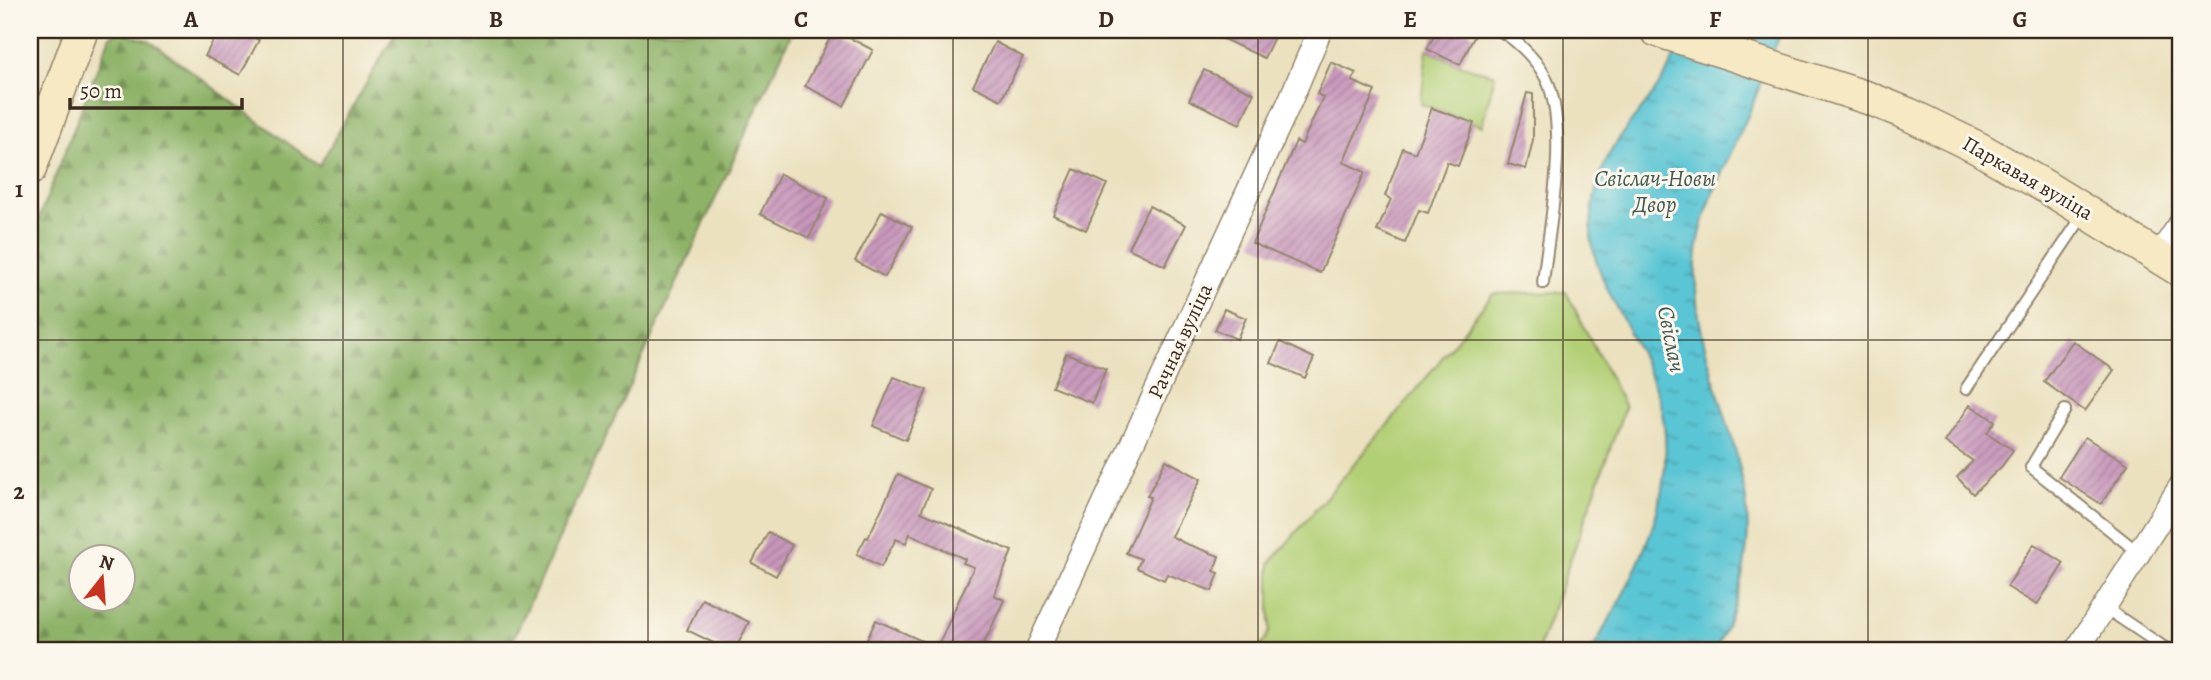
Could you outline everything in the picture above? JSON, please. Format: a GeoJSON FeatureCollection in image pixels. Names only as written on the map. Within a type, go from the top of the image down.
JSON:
{"type":"FeatureCollection","features":[{"type":"Feature","properties":{"kind":"main road"},"geometry":{"type":"LineString","coordinates":[[30,169],[82,30]]}},
{"type":"Feature","properties":{"kind":"main road","name":"Паркавая вуліца"},"geometry":{"type":"LineString","coordinates":[[1656,30],[1868,98],[1908,114],[1978,148],[2086,210],[2170,263]]}},
{"type":"Feature","properties":{"kind":"street","name":"Рачная вуліца"},"geometry":{"type":"LineString","coordinates":[[1037,650],[1290,101],[1320,30]]}},
{"type":"Feature","properties":{"kind":"street"},"geometry":{"type":"LineString","coordinates":[[2170,263],[2181,223]]}},
{"type":"Feature","properties":{"kind":"street"},"geometry":{"type":"LineString","coordinates":[[2077,650],[2181,486]]}},
{"type":"Feature","properties":{"kind":"lane"},"geometry":{"type":"LineString","coordinates":[[1499,30],[1509,35],[1536,63],[1548,85],[1555,122],[1557,160],[1543,283]]}},
{"type":"Feature","properties":{"kind":"lane"},"geometry":{"type":"LineString","coordinates":[[1966,389],[2086,210]]}},
{"type":"Feature","properties":{"kind":"lane"},"geometry":{"type":"LineString","coordinates":[[2065,410],[2031,467],[2139,553]]}},
{"type":"Feature","properties":{"kind":"lane"},"geometry":{"type":"LineString","coordinates":[[2105,607],[2168,650]]}},
{"type":"Feature","properties":{"kind":"green space"},"geometry":{"type":"Polygon","coordinates":[[[397,30],[793,30],[508,650],[30,650],[30,241],[110,36],[120,32],[150,41],[319,166],[397,30]]]}},
{"type":"Feature","properties":{"kind":"green space"},"geometry":{"type":"Polygon","coordinates":[[[1427,49],[1460,65],[1495,75],[1482,126],[1421,104],[1427,49]]]}},
{"type":"Feature","properties":{"kind":"green space"},"geometry":{"type":"Polygon","coordinates":[[[1566,292],[1625,407],[1538,650],[1259,650],[1270,631],[1270,563],[1402,408],[1493,294],[1566,292]]]}},
{"type":"Feature","properties":{"kind":"water"},"geometry":{"type":"Polygon","coordinates":[[[1683,30],[1783,30],[1709,203],[1698,243],[1696,263],[1700,324],[1733,442],[1746,501],[1748,520],[1745,559],[1731,616],[1715,650],[1592,650],[1622,596],[1648,539],[1664,480],[1666,449],[1663,417],[1654,386],[1605,284],[1595,256],[1591,229],[1593,210],[1598,183],[1608,157],[1666,74],[1683,30]]]}},
{"type":"Feature","properties":{"kind":"building"},"geometry":{"type":"Polygon","coordinates":[[[219,30],[240,30],[259,40],[240,75],[205,56],[219,30]]]}},
{"type":"Feature","properties":{"kind":"building"},"geometry":{"type":"Polygon","coordinates":[[[834,30],[873,50],[844,106],[805,86],[834,30]]]}},
{"type":"Feature","properties":{"kind":"building"},"geometry":{"type":"Polygon","coordinates":[[[1204,30],[1265,30],[1275,35],[1264,58],[1204,30]]]}},
{"type":"Feature","properties":{"kind":"building"},"geometry":{"type":"Polygon","coordinates":[[[1437,30],[1465,30],[1475,35],[1460,65],[1427,49],[1437,30]]]}},
{"type":"Feature","properties":{"kind":"building"},"geometry":{"type":"Polygon","coordinates":[[[995,42],[1023,57],[1001,100],[973,86],[995,42]]]}},
{"type":"Feature","properties":{"kind":"building"},"geometry":{"type":"Polygon","coordinates":[[[1331,62],[1356,73],[1352,81],[1375,91],[1343,162],[1365,172],[1320,273],[1252,243],[1296,141],[1302,144],[1323,97],[1317,94],[1331,62]]]}},
{"type":"Feature","properties":{"kind":"building"},"geometry":{"type":"Polygon","coordinates":[[[1204,70],[1254,93],[1240,124],[1189,100],[1204,70]]]}},
{"type":"Feature","properties":{"kind":"building"},"geometry":{"type":"Polygon","coordinates":[[[1527,93],[1533,94],[1533,140],[1526,169],[1508,164],[1527,93]]]}},
{"type":"Feature","properties":{"kind":"building"},"geometry":{"type":"Polygon","coordinates":[[[1432,108],[1474,123],[1458,166],[1447,162],[1428,213],[1419,210],[1405,243],[1377,231],[1391,199],[1385,196],[1403,148],[1415,153],[1432,108]]]}},
{"type":"Feature","properties":{"kind":"building"},"geometry":{"type":"Polygon","coordinates":[[[1074,169],[1107,184],[1086,230],[1053,215],[1074,169]]]}},
{"type":"Feature","properties":{"kind":"building"},"geometry":{"type":"Polygon","coordinates":[[[780,174],[828,198],[809,238],[760,214],[780,174]]]}},
{"type":"Feature","properties":{"kind":"building"},"geometry":{"type":"Polygon","coordinates":[[[1149,206],[1186,225],[1165,266],[1128,248],[1149,206]]]}},
{"type":"Feature","properties":{"kind":"building"},"geometry":{"type":"Polygon","coordinates":[[[882,211],[912,227],[885,277],[855,261],[882,211]]]}},
{"type":"Feature","properties":{"kind":"building"},"geometry":{"type":"Polygon","coordinates":[[[1224,309],[1246,318],[1237,339],[1215,330],[1224,309]]]}},
{"type":"Feature","properties":{"kind":"building"},"geometry":{"type":"Polygon","coordinates":[[[2073,341],[2114,370],[2085,411],[2044,382],[2073,341]]]}},
{"type":"Feature","properties":{"kind":"building"},"geometry":{"type":"Polygon","coordinates":[[[1280,342],[1314,358],[1305,378],[1271,363],[1280,342]]]}},
{"type":"Feature","properties":{"kind":"building"},"geometry":{"type":"Polygon","coordinates":[[[1066,353],[1106,369],[1092,403],[1052,387],[1066,353]]]}},
{"type":"Feature","properties":{"kind":"building"},"geometry":{"type":"Polygon","coordinates":[[[894,377],[927,390],[906,440],[873,426],[894,377]]]}},
{"type":"Feature","properties":{"kind":"building"},"geometry":{"type":"Polygon","coordinates":[[[1970,405],[1995,421],[1987,433],[2013,450],[2002,466],[1973,494],[1957,477],[1973,461],[1945,442],[1970,405]]]}},
{"type":"Feature","properties":{"kind":"building"},"geometry":{"type":"Polygon","coordinates":[[[2085,437],[2128,464],[2101,504],[2059,477],[2085,437]]]}},
{"type":"Feature","properties":{"kind":"building"},"geometry":{"type":"Polygon","coordinates":[[[1166,460],[1201,479],[1171,536],[1219,556],[1214,571],[1219,573],[1212,591],[1167,574],[1164,580],[1137,568],[1141,559],[1126,553],[1151,497],[1147,496],[1166,460]]]}},
{"type":"Feature","properties":{"kind":"building"},"geometry":{"type":"Polygon","coordinates":[[[898,474],[931,489],[921,512],[1012,551],[994,595],[1004,600],[981,650],[862,650],[876,620],[937,648],[974,567],[963,563],[965,559],[910,534],[906,543],[896,539],[881,567],[857,554],[866,537],[868,538],[898,474]]]}},
{"type":"Feature","properties":{"kind":"building"},"geometry":{"type":"Polygon","coordinates":[[[768,532],[792,545],[776,576],[752,563],[768,532]]]}},
{"type":"Feature","properties":{"kind":"building"},"geometry":{"type":"Polygon","coordinates":[[[2034,544],[2064,563],[2037,605],[2007,587],[2034,544]]]}},
{"type":"Feature","properties":{"kind":"building"},"geometry":{"type":"Polygon","coordinates":[[[702,599],[749,622],[735,650],[728,650],[687,630],[702,599]]]}},
{"type":"Feature","properties":{"kind":"water label","name":"Свіслач-Новы Двор"},"geometry":{"type":"Point","coordinates":[1655,191]}},
{"type":"Feature","properties":{"kind":"water label","name":"Свіслач"},"geometry":{"type":"Point","coordinates":[1672,339]}}]}
